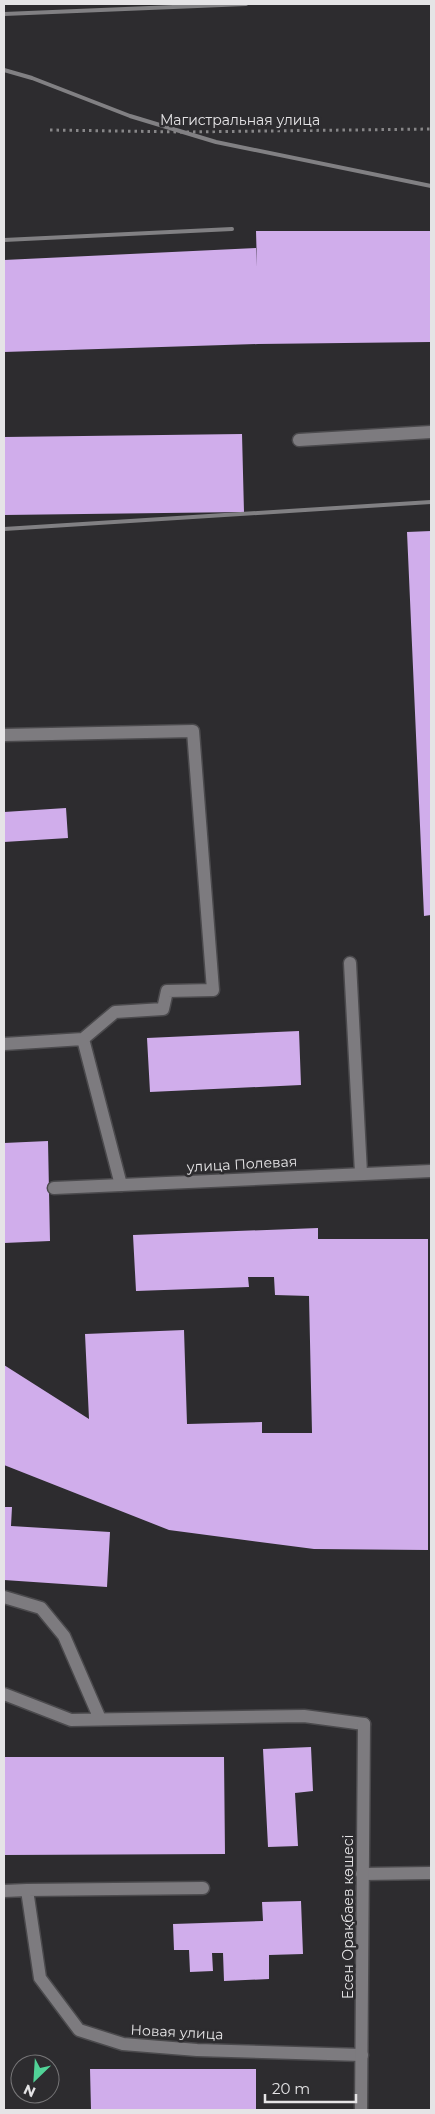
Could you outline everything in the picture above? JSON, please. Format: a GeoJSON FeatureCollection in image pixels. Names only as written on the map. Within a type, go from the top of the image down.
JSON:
{"type":"FeatureCollection","features":[{"type":"Feature","properties":{"kind":"street"},"geometry":{"type":"LineString","coordinates":[[299,440],[431,432]]}},
{"type":"Feature","properties":{"kind":"street"},"geometry":{"type":"LineString","coordinates":[[4,735],[193,731],[213,990],[168,991],[163,1008],[115,1012],[83,1039],[4,1044]]}},
{"type":"Feature","properties":{"kind":"street"},"geometry":{"type":"LineString","coordinates":[[350,963],[361,1173]]}},
{"type":"Feature","properties":{"kind":"street"},"geometry":{"type":"LineString","coordinates":[[83,1039],[121,1185]]}},
{"type":"Feature","properties":{"kind":"street","name":"улица Полевая"},"geometry":{"type":"LineString","coordinates":[[54,1188],[431,1171]]}},
{"type":"Feature","properties":{"kind":"street"},"geometry":{"type":"LineString","coordinates":[[4,1597],[41,1608],[64,1636],[100,1719],[71,1720],[4,1694]]}},
{"type":"Feature","properties":{"kind":"street","name":"Есен Орақбаев көшесі"},"geometry":{"type":"LineString","coordinates":[[100,1719],[304,1716],[364,1724],[361,2110]]}},
{"type":"Feature","properties":{"kind":"street"},"geometry":{"type":"LineString","coordinates":[[362,1874],[431,1874]]}},
{"type":"Feature","properties":{"kind":"street"},"geometry":{"type":"LineString","coordinates":[[4,1891],[203,1888]]}},
{"type":"Feature","properties":{"kind":"street","name":"Новая улица"},"geometry":{"type":"LineString","coordinates":[[27,1890],[40,1978],[79,2030],[123,2044],[197,2050],[362,2055]]}},
{"type":"Feature","properties":{"kind":"path","name":"Магистральная улица"},"geometry":{"type":"LineString","coordinates":[[50,130],[183,132],[431,129]]}},
{"type":"Feature","properties":{"kind":"building"},"geometry":{"type":"Polygon","coordinates":[[[256,231],[431,231],[431,342],[258,344],[4,352],[4,260],[256,248],[257,267],[256,231]]]}},
{"type":"Feature","properties":{"kind":"building"},"geometry":{"type":"Polygon","coordinates":[[[242,434],[244,512],[4,515],[4,437],[242,434]]]}},
{"type":"Feature","properties":{"kind":"building"},"geometry":{"type":"Polygon","coordinates":[[[431,531],[431,915],[424,916],[407,532],[431,531]]]}},
{"type":"Feature","properties":{"kind":"building"},"geometry":{"type":"Polygon","coordinates":[[[66,808],[68,838],[4,842],[4,812],[66,808]]]}},
{"type":"Feature","properties":{"kind":"building"},"geometry":{"type":"Polygon","coordinates":[[[299,1031],[301,1085],[150,1092],[147,1038],[299,1031]]]}},
{"type":"Feature","properties":{"kind":"building"},"geometry":{"type":"Polygon","coordinates":[[[48,1141],[50,1241],[4,1243],[4,1143],[48,1141]]]}},
{"type":"Feature","properties":{"kind":"building"},"geometry":{"type":"Polygon","coordinates":[[[318,1228],[318,1239],[428,1239],[428,1550],[314,1549],[169,1530],[4,1465],[4,1365],[89,1419],[85,1334],[184,1330],[187,1424],[262,1422],[262,1433],[312,1433],[309,1296],[275,1295],[274,1277],[248,1277],[249,1287],[136,1291],[133,1235],[318,1228]]]}},
{"type":"Feature","properties":{"kind":"building"},"geometry":{"type":"Polygon","coordinates":[[[4,1507],[12,1507],[11,1526],[110,1532],[107,1587],[4,1580],[4,1507]]]}},
{"type":"Feature","properties":{"kind":"building"},"geometry":{"type":"Polygon","coordinates":[[[311,1747],[313,1791],[295,1793],[298,1846],[268,1847],[263,1749],[311,1747]]]}},
{"type":"Feature","properties":{"kind":"building"},"geometry":{"type":"Polygon","coordinates":[[[4,1757],[224,1757],[225,1854],[4,1855],[4,1757]]]}},
{"type":"Feature","properties":{"kind":"building"},"geometry":{"type":"Polygon","coordinates":[[[301,1901],[303,1954],[269,1955],[269,1979],[224,1981],[223,1953],[212,1953],[213,1971],[190,1972],[189,1950],[174,1950],[173,1924],[263,1921],[262,1902],[301,1901]]]}},
{"type":"Feature","properties":{"kind":"building"},"geometry":{"type":"Polygon","coordinates":[[[90,2069],[256,2069],[256,2110],[91,2110],[90,2069]]]}},
{"type":"Feature","properties":{"kind":"railway"},"geometry":{"type":"LineString","coordinates":[[4,14],[246,4]]}},
{"type":"Feature","properties":{"kind":"railway"},"geometry":{"type":"LineString","coordinates":[[4,70],[32,78],[130,116],[216,142],[431,186]]}},
{"type":"Feature","properties":{"kind":"railway"},"geometry":{"type":"LineString","coordinates":[[4,240],[232,229]]}},
{"type":"Feature","properties":{"kind":"railway"},"geometry":{"type":"LineString","coordinates":[[4,529],[431,502]]}}]}
